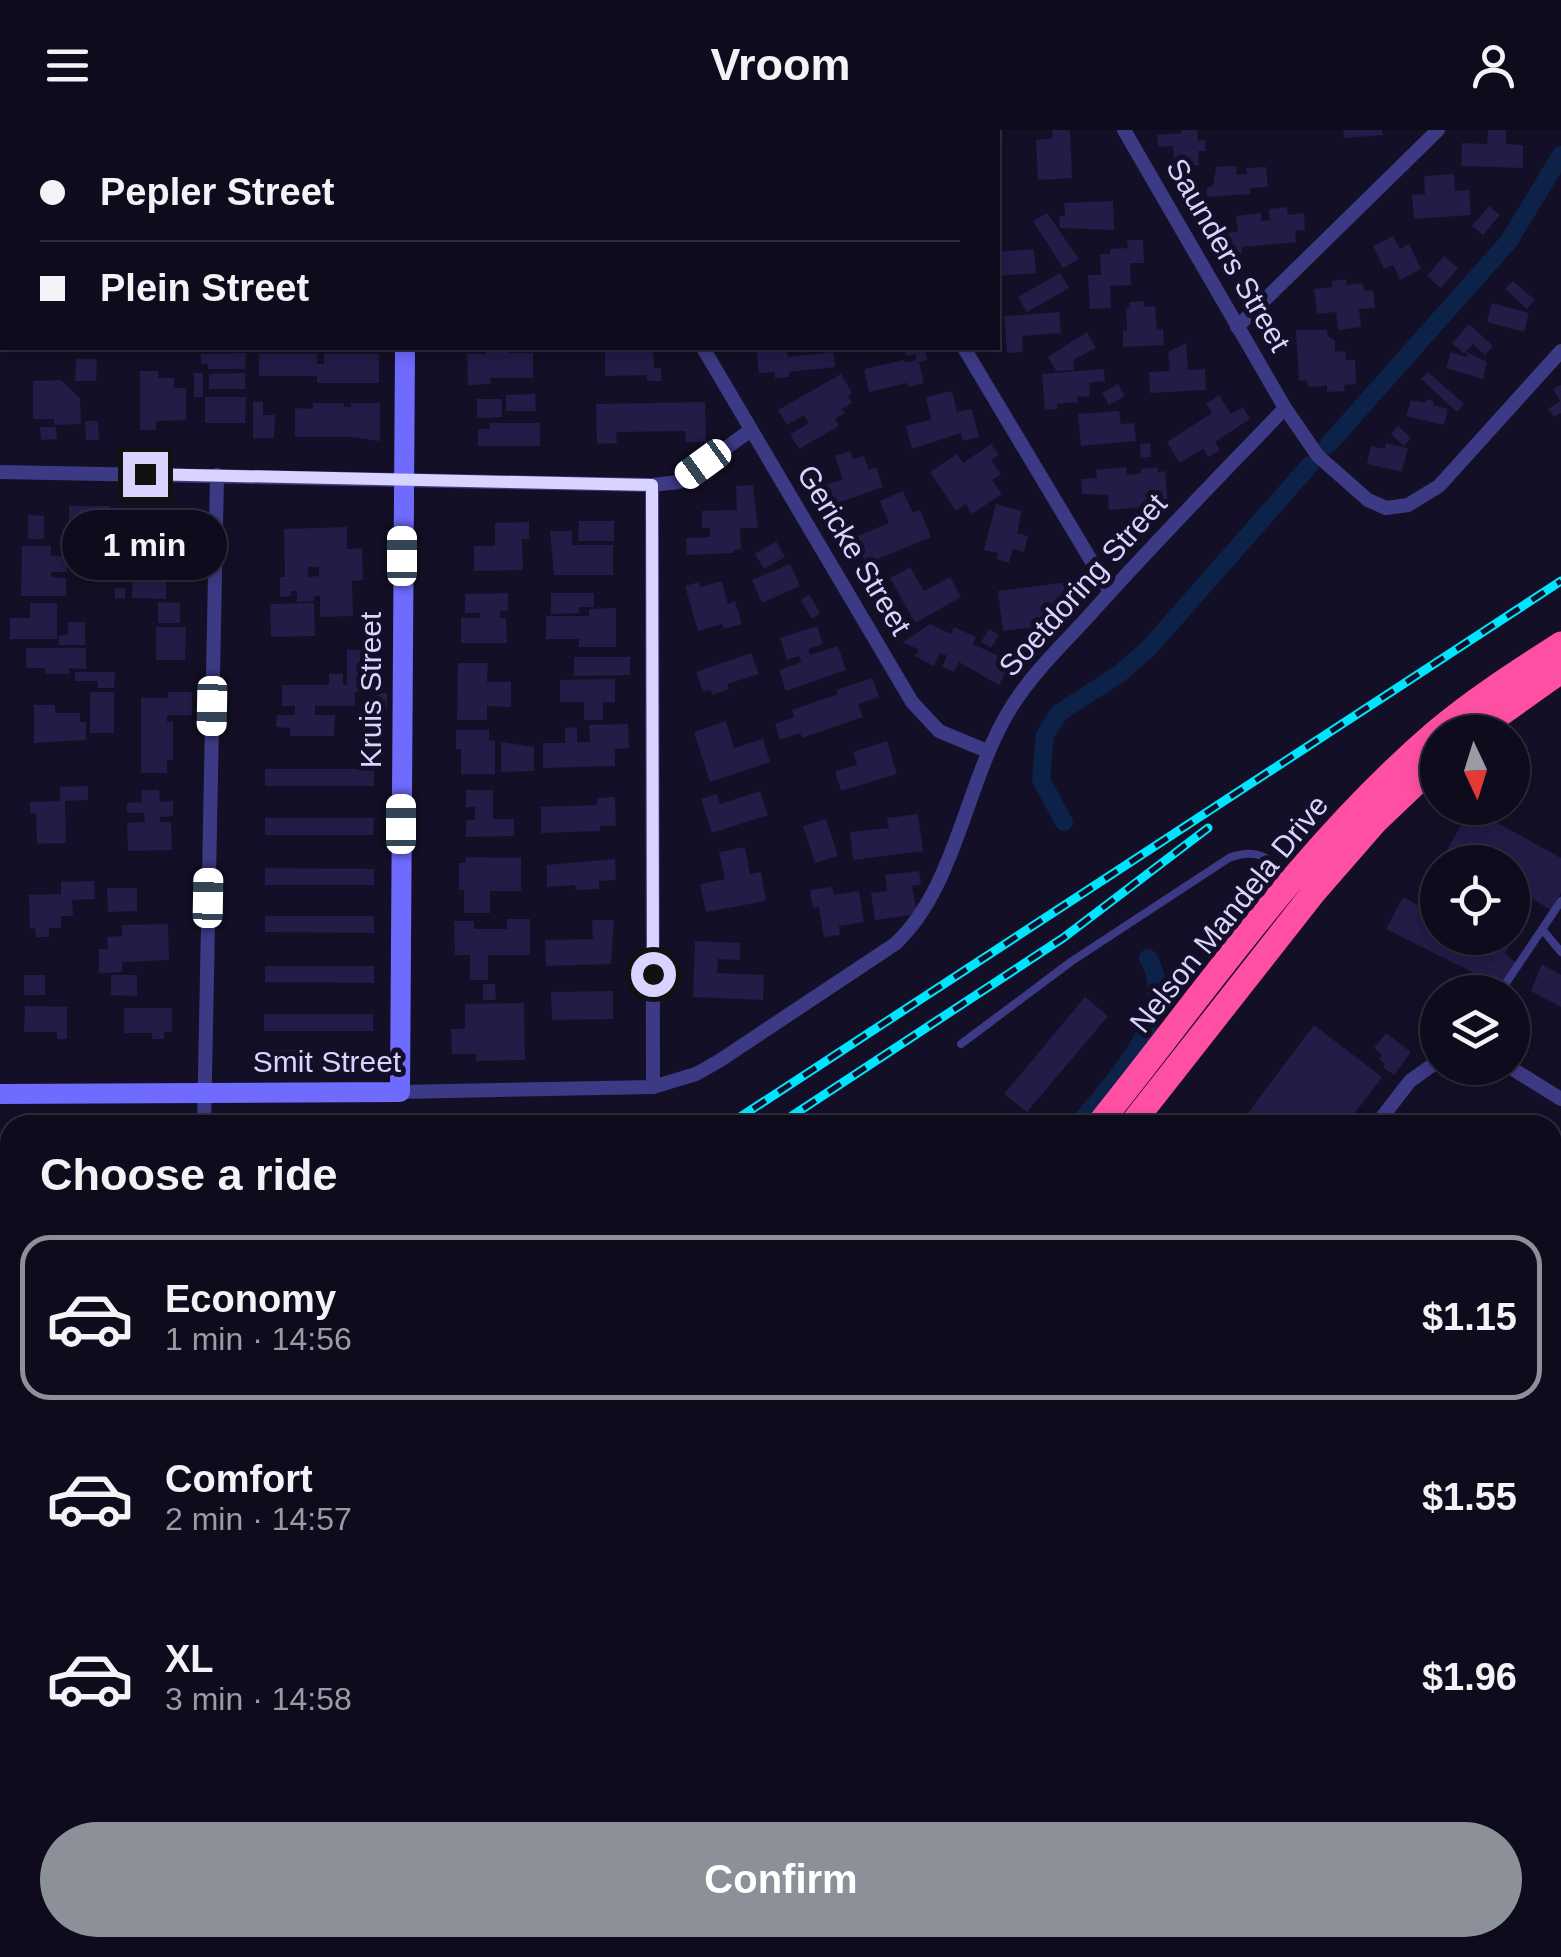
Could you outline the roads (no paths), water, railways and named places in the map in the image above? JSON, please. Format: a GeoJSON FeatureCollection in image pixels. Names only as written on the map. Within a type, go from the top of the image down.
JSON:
{"type":"FeatureCollection","features":[{"type":"Feature","properties":{"kind":"highway","name":"Nelson Mandela Drive"},"geometry":{"type":"LineString","coordinates":[[1106,1115],[1292,881],[1360,805],[1440,729],[1561,644]]}},
{"type":"Feature","properties":{"kind":"highway"},"geometry":{"type":"LineString","coordinates":[[1498,715],[1559,673]]}},
{"type":"Feature","properties":{"kind":"highway","name":"Nelson Mandela Drive"},"geometry":{"type":"LineString","coordinates":[[1138,1115],[1314,892],[1375,822],[1420,779]]}},
{"type":"Feature","properties":{"kind":"street","name":"Saunders Street"},"geometry":{"type":"LineString","coordinates":[[1124,130],[1285,408],[1318,456],[1368,500],[1386,508],[1408,505],[1439,486],[1561,351]]}},
{"type":"Feature","properties":{"kind":"street"},"geometry":{"type":"LineString","coordinates":[[1236,327],[1438,130]]}},
{"type":"Feature","properties":{"kind":"street","name":"Kruis Street"},"geometry":{"type":"LineString","coordinates":[[400,1092],[405,350]]}},
{"type":"Feature","properties":{"kind":"street","name":"Gericke Street"},"geometry":{"type":"LineString","coordinates":[[704,350],[912,702],[939,730],[987,751]]}},
{"type":"Feature","properties":{"kind":"street"},"geometry":{"type":"LineString","coordinates":[[965,350],[1110,592]]}},
{"type":"Feature","properties":{"kind":"street","name":"Soetdoring Street"},"geometry":{"type":"LineString","coordinates":[[653,1087],[696,1074],[719,1061],[856,972],[914,927],[931,900],[987,751],[1026,685],[1285,408]]}},
{"type":"Feature","properties":{"kind":"street"},"geometry":{"type":"LineString","coordinates":[[0,472],[652,485],[679,482],[751,430]]}},
{"type":"Feature","properties":{"kind":"street"},"geometry":{"type":"LineString","coordinates":[[204,1115],[217,475]]}},
{"type":"Feature","properties":{"kind":"street"},"geometry":{"type":"LineString","coordinates":[[652,485],[653,1087]]}},
{"type":"Feature","properties":{"kind":"street"},"geometry":{"type":"LineString","coordinates":[[1384,1115],[1420,1074]]}},
{"type":"Feature","properties":{"kind":"street"},"geometry":{"type":"LineString","coordinates":[[1530,1080],[1561,1099]]}},
{"type":"Feature","properties":{"kind":"street","name":"Smit Street"},"geometry":{"type":"LineString","coordinates":[[0,1094],[653,1087]]}},
{"type":"Feature","properties":{"kind":"lane"},"geometry":{"type":"LineString","coordinates":[[961,1044],[1072,961],[1230,858],[1244,852],[1260,854],[1272,860],[1292,881]]}},
{"type":"Feature","properties":{"kind":"lane"},"geometry":{"type":"LineString","coordinates":[[1512,975],[1561,901]]}},
{"type":"Feature","properties":{"kind":"lane"},"geometry":{"type":"LineString","coordinates":[[1542,930],[1561,952]]}},
{"type":"Feature","properties":{"kind":"waterway"},"geometry":{"type":"LineString","coordinates":[[1328,445],[1509,241],[1561,155]]}},
{"type":"Feature","properties":{"kind":"waterway"},"geometry":{"type":"LineString","coordinates":[[1064,822],[1041,780],[1045,735],[1059,713],[1119,674],[1148,649],[1310,465]]}},
{"type":"Feature","properties":{"kind":"waterway"},"geometry":{"type":"LineString","coordinates":[[1086,1115],[1123,1069],[1149,1025],[1156,1002],[1156,980],[1148,958]]}},
{"type":"Feature","properties":{"kind":"railway"},"geometry":{"type":"LineString","coordinates":[[743,1115],[1561,581]]}},
{"type":"Feature","properties":{"kind":"railway"},"geometry":{"type":"LineString","coordinates":[[793,1115],[1063,938],[1208,828]]}}]}
